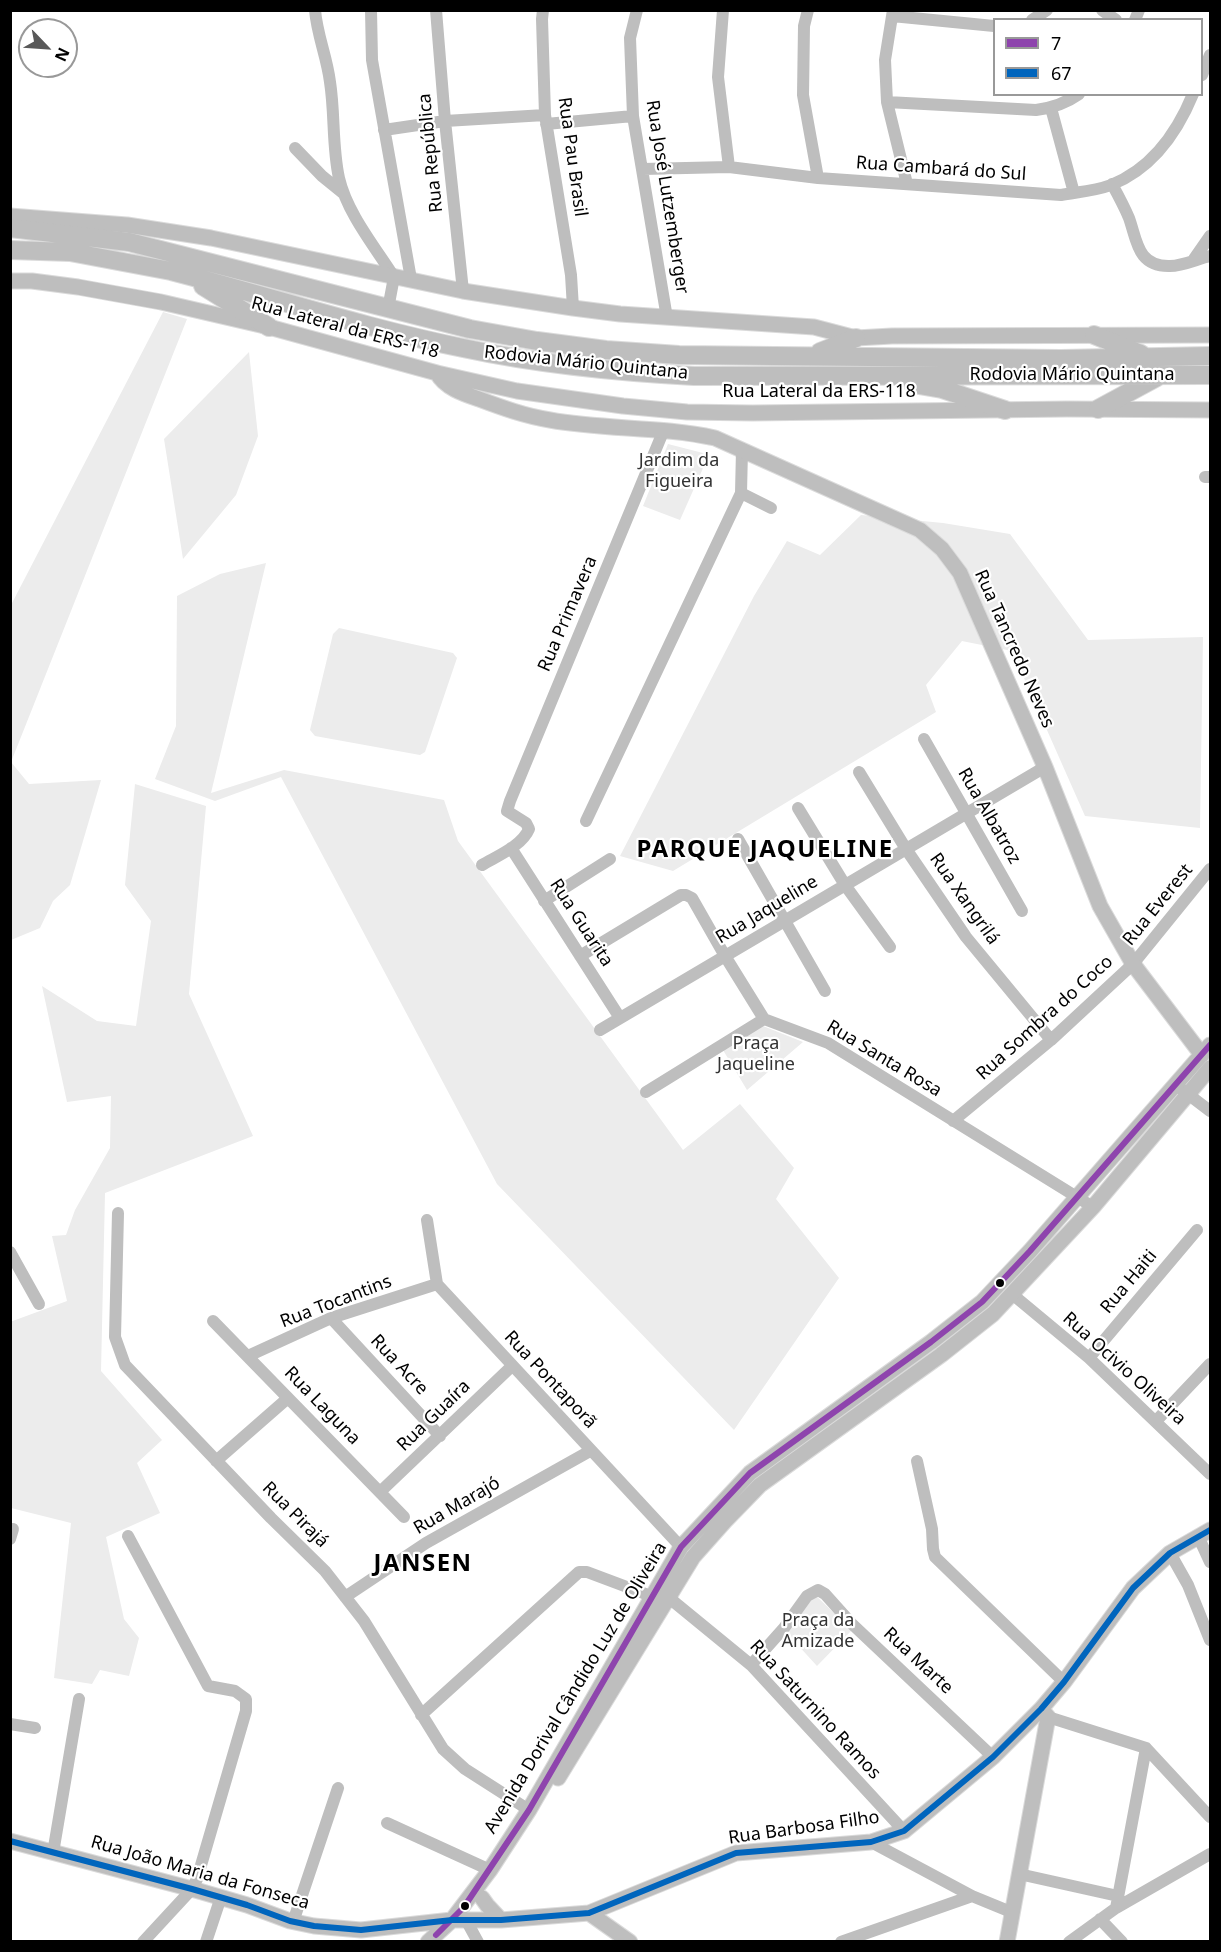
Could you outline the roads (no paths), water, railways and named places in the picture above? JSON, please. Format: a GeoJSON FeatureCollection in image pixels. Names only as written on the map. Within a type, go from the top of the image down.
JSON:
{"type":"FeatureCollection","features":[{"type":"Feature","properties":{"kind":"highway","name":"Rodovia Mário Quintana"},"geometry":{"type":"LineString","coordinates":[[10,228],[129,242],[388,309],[492,333],[606,350],[679,355],[1049,359],[1210,356]]}},
{"type":"Feature","properties":{"kind":"highway","name":"Rodovia Mário Quintana"},"geometry":{"type":"LineString","coordinates":[[10,250],[70,252],[123,261],[183,274],[462,348],[536,361],[647,374],[1210,375]]}},
{"type":"Feature","properties":{"kind":"highway"},"geometry":{"type":"LineString","coordinates":[[183,274],[269,327]]}},
{"type":"Feature","properties":{"kind":"highway"},"geometry":{"type":"LineString","coordinates":[[1094,335],[1149,357]]}},
{"type":"Feature","properties":{"kind":"highway"},"geometry":{"type":"LineString","coordinates":[[809,356],[856,338]]}},
{"type":"Feature","properties":{"kind":"highway"},"geometry":{"type":"LineString","coordinates":[[870,375],[942,389],[1005,410]]}},
{"type":"Feature","properties":{"kind":"highway"},"geometry":{"type":"LineString","coordinates":[[1098,409],[1160,375]]}},
{"type":"Feature","properties":{"kind":"main road"},"geometry":{"type":"LineString","coordinates":[[10,216],[127,225],[211,238],[463,291],[573,308],[667,318],[814,327],[856,338],[1210,335]]}},
{"type":"Feature","properties":{"kind":"main road","name":"Rua Lateral da ERS-118"},"geometry":{"type":"LineString","coordinates":[[10,281],[32,281],[104,291],[269,327],[437,373],[518,391],[623,406],[687,412],[752,413],[1210,410]]}},
{"type":"Feature","properties":{"kind":"main road","name":"Rua Tancredo Neves"},"geometry":{"type":"LineString","coordinates":[[437,373],[444,382],[455,389],[517,413],[553,421],[690,433],[715,438],[920,530],[942,549],[960,573],[1045,766],[1100,906],[1133,964],[1206,1050]]}},
{"type":"Feature","properties":{"kind":"main road"},"geometry":{"type":"LineString","coordinates":[[517,413],[518,391]]}},
{"type":"Feature","properties":{"kind":"main road","name":"Avenida Dorival Cândido Luz de Oliveira"},"geometry":{"type":"LineString","coordinates":[[443,1941],[459,1920],[529,1810],[681,1547],[750,1473],[931,1342],[982,1302],[1030,1251],[1206,1050]]}},
{"type":"Feature","properties":{"kind":"main road","name":"Avenida Dorival Cândido Luz de Oliveira"},"geometry":{"type":"LineString","coordinates":[[428,1941],[459,1920],[482,1898],[505,1867],[693,1557],[760,1485],[941,1355],[993,1314],[1093,1207],[1210,1068]]}},
{"type":"Feature","properties":{"kind":"main road","name":"Rua Barbosa Filho"},"geometry":{"type":"LineString","coordinates":[[459,1920],[501,1920],[589,1913],[736,1853],[871,1842],[904,1831],[1045,1713],[1064,1682],[1132,1588],[1170,1553],[1204,1533]]}},
{"type":"Feature","properties":{"kind":"main road"},"geometry":{"type":"LineString","coordinates":[[1007,1941],[1045,1713]]}},
{"type":"Feature","properties":{"kind":"main road","name":"Rua João Maria da Fonseca"},"geometry":{"type":"LineString","coordinates":[[10,1841],[221,1897],[294,1922],[314,1926],[361,1930],[459,1920]]}},
{"type":"Feature","properties":{"kind":"main road"},"geometry":{"type":"LineString","coordinates":[[482,1898],[501,1920]]}},
{"type":"Feature","properties":{"kind":"main road"},"geometry":{"type":"LineString","coordinates":[[589,1913],[630,1941]]}},
{"type":"Feature","properties":{"kind":"street"},"geometry":{"type":"LineString","coordinates":[[315,10],[331,83],[337,166],[344,193],[356,217],[394,277],[388,309]]}},
{"type":"Feature","properties":{"kind":"street"},"geometry":{"type":"LineString","coordinates":[[371,10],[372,60],[411,279]]}},
{"type":"Feature","properties":{"kind":"street","name":"Rua República"},"geometry":{"type":"LineString","coordinates":[[436,10],[463,291]]}},
{"type":"Feature","properties":{"kind":"street","name":"Rua Pau Brasil"},"geometry":{"type":"LineString","coordinates":[[543,10],[546,119],[571,275],[573,308]]}},
{"type":"Feature","properties":{"kind":"street","name":"Rua José Lutzemberger"},"geometry":{"type":"LineString","coordinates":[[637,10],[630,38],[633,116],[667,318]]}},
{"type":"Feature","properties":{"kind":"street"},"geometry":{"type":"LineString","coordinates":[[723,10],[718,77],[729,167]]}},
{"type":"Feature","properties":{"kind":"street"},"geometry":{"type":"LineString","coordinates":[[808,10],[804,26],[802,94],[818,178]]}},
{"type":"Feature","properties":{"kind":"street"},"geometry":{"type":"LineString","coordinates":[[907,184],[887,102],[885,60],[893,13],[993,26]]}},
{"type":"Feature","properties":{"kind":"street"},"geometry":{"type":"LineString","coordinates":[[1203,71],[1210,55]]}},
{"type":"Feature","properties":{"kind":"street"},"geometry":{"type":"LineString","coordinates":[[887,102],[1021,110],[1051,108],[1076,96]]}},
{"type":"Feature","properties":{"kind":"street","name":"Rua Cambará do Sul"},"geometry":{"type":"LineString","coordinates":[[643,170],[729,167],[818,178],[1048,195],[1074,193],[1112,184],[1142,166],[1168,141],[1192,96]]}},
{"type":"Feature","properties":{"kind":"street"},"geometry":{"type":"LineString","coordinates":[[1051,108],[1074,193]]}},
{"type":"Feature","properties":{"kind":"street"},"geometry":{"type":"LineString","coordinates":[[384,130],[445,121],[633,116]]}},
{"type":"Feature","properties":{"kind":"street"},"geometry":{"type":"LineString","coordinates":[[295,148],[322,176],[344,193]]}},
{"type":"Feature","properties":{"kind":"street"},"geometry":{"type":"LineString","coordinates":[[1112,184],[1128,217],[1136,244],[1146,258],[1162,266],[1172,266],[1210,256]]}},
{"type":"Feature","properties":{"kind":"street"},"geometry":{"type":"LineString","coordinates":[[1194,259],[1210,236]]}},
{"type":"Feature","properties":{"kind":"street","name":"Rua Primavera"},"geometry":{"type":"LineString","coordinates":[[511,848],[526,836],[529,829],[526,823],[507,811],[510,801],[663,432]]}},
{"type":"Feature","properties":{"kind":"street"},"geometry":{"type":"LineString","coordinates":[[586,821],[741,493],[742,450]]}},
{"type":"Feature","properties":{"kind":"street"},"geometry":{"type":"LineString","coordinates":[[741,493],[771,508]]}},
{"type":"Feature","properties":{"kind":"street","name":"Rua Albatroz"},"geometry":{"type":"LineString","coordinates":[[924,739],[1022,911]]}},
{"type":"Feature","properties":{"kind":"street","name":"Rua Jaqueline"},"geometry":{"type":"LineString","coordinates":[[600,1030],[1045,766]]}},
{"type":"Feature","properties":{"kind":"street","name":"Rua Xangrilá"},"geometry":{"type":"LineString","coordinates":[[859,772],[906,849],[966,937],[1051,1040]]}},
{"type":"Feature","properties":{"kind":"street"},"geometry":{"type":"LineString","coordinates":[[798,808],[845,885],[890,947]]}},
{"type":"Feature","properties":{"kind":"street"},"geometry":{"type":"LineString","coordinates":[[738,838],[825,991]]}},
{"type":"Feature","properties":{"kind":"street"},"geometry":{"type":"LineString","coordinates":[[482,866],[511,848]]}},
{"type":"Feature","properties":{"kind":"street","name":"Rua Guarita"},"geometry":{"type":"LineString","coordinates":[[511,848],[620,1018]]}},
{"type":"Feature","properties":{"kind":"street"},"geometry":{"type":"LineString","coordinates":[[544,901],[610,859]]}},
{"type":"Feature","properties":{"kind":"street","name":"Rua Everest"},"geometry":{"type":"LineString","coordinates":[[1133,964],[1210,869]]}},
{"type":"Feature","properties":{"kind":"street"},"geometry":{"type":"LineString","coordinates":[[580,956],[681,895],[687,895],[693,898],[764,1019],[645,1092]]}},
{"type":"Feature","properties":{"kind":"street","name":"Rua Sombra do Coco"},"geometry":{"type":"LineString","coordinates":[[953,1121],[1051,1040],[1133,964]]}},
{"type":"Feature","properties":{"kind":"street","name":"Rua Santa Rosa"},"geometry":{"type":"LineString","coordinates":[[764,1019],[828,1043],[1093,1207]]}},
{"type":"Feature","properties":{"kind":"street"},"geometry":{"type":"LineString","coordinates":[[1176,1085],[1210,1111]]}},
{"type":"Feature","properties":{"kind":"street","name":"Rua Pirajá"},"geometry":{"type":"LineString","coordinates":[[118,1213],[115,1337],[125,1365],[325,1571],[364,1621],[443,1749],[465,1769],[529,1810]]}},
{"type":"Feature","properties":{"kind":"street"},"geometry":{"type":"LineString","coordinates":[[427,1220],[437,1284]]}},
{"type":"Feature","properties":{"kind":"street","name":"Rua Haiti"},"geometry":{"type":"LineString","coordinates":[[1089,1358],[1197,1230]]}},
{"type":"Feature","properties":{"kind":"street"},"geometry":{"type":"LineString","coordinates":[[10,1252],[39,1304]]}},
{"type":"Feature","properties":{"kind":"street","name":"Rua Pontaporã"},"geometry":{"type":"LineString","coordinates":[[437,1284],[681,1547]]}},
{"type":"Feature","properties":{"kind":"street","name":"Rua Tocantins"},"geometry":{"type":"LineString","coordinates":[[248,1356],[331,1318],[437,1284]]}},
{"type":"Feature","properties":{"kind":"street","name":"Rua Ocivio Oliveira"},"geometry":{"type":"LineString","coordinates":[[1012,1294],[1089,1358],[1210,1473]]}},
{"type":"Feature","properties":{"kind":"street","name":"Rua Acre"},"geometry":{"type":"LineString","coordinates":[[331,1318],[440,1436]]}},
{"type":"Feature","properties":{"kind":"street","name":"Rua Laguna"},"geometry":{"type":"LineString","coordinates":[[213,1321],[404,1517]]}},
{"type":"Feature","properties":{"kind":"street"},"geometry":{"type":"LineString","coordinates":[[1156,1421],[1210,1364]]}},
{"type":"Feature","properties":{"kind":"street","name":"Rua Guaíra"},"geometry":{"type":"LineString","coordinates":[[380,1492],[512,1366]]}},
{"type":"Feature","properties":{"kind":"street"},"geometry":{"type":"LineString","coordinates":[[216,1461],[288,1398]]}},
{"type":"Feature","properties":{"kind":"street","name":"Rua Marajó"},"geometry":{"type":"LineString","coordinates":[[345,1597],[426,1544],[590,1451]]}},
{"type":"Feature","properties":{"kind":"street"},"geometry":{"type":"LineString","coordinates":[[917,1461],[932,1529],[935,1557],[1064,1682]]}},
{"type":"Feature","properties":{"kind":"street"},"geometry":{"type":"LineString","coordinates":[[1204,1533],[1210,1562]]}},
{"type":"Feature","properties":{"kind":"street"},"geometry":{"type":"LineString","coordinates":[[128,1536],[208,1686],[236,1691],[246,1699],[246,1712],[197,1879],[192,1889],[143,1941]]}},
{"type":"Feature","properties":{"kind":"street"},"geometry":{"type":"LineString","coordinates":[[1170,1553],[1188,1585],[1210,1640]]}},
{"type":"Feature","properties":{"kind":"street"},"geometry":{"type":"LineString","coordinates":[[421,1715],[579,1572],[587,1572],[651,1596]]}},
{"type":"Feature","properties":{"kind":"street","name":"Rua Marte"},"geometry":{"type":"LineString","coordinates":[[752,1665],[780,1633],[807,1596],[818,1590],[825,1594],[851,1623],[993,1758]]}},
{"type":"Feature","properties":{"kind":"street","name":"Rua Saturnino Ramos"},"geometry":{"type":"LineString","coordinates":[[668,1597],[752,1665],[904,1831]]}},
{"type":"Feature","properties":{"kind":"street"},"geometry":{"type":"LineString","coordinates":[[53,1852],[78,1699]]}},
{"type":"Feature","properties":{"kind":"street"},"geometry":{"type":"LineString","coordinates":[[1045,1713],[1146,1748],[1210,1816]]}},
{"type":"Feature","properties":{"kind":"street"},"geometry":{"type":"LineString","coordinates":[[10,1724],[35,1728]]}},
{"type":"Feature","properties":{"kind":"street"},"geometry":{"type":"LineString","coordinates":[[1117,1902],[1146,1748]]}},
{"type":"Feature","properties":{"kind":"street"},"geometry":{"type":"LineString","coordinates":[[294,1922],[338,1788]]}},
{"type":"Feature","properties":{"kind":"street"},"geometry":{"type":"LineString","coordinates":[[387,1823],[490,1870]]}},
{"type":"Feature","properties":{"kind":"street"},"geometry":{"type":"LineString","coordinates":[[871,1842],[972,1896],[1011,1912]]}},
{"type":"Feature","properties":{"kind":"street"},"geometry":{"type":"LineString","coordinates":[[1069,1941],[1100,1919],[1117,1902],[1210,1854]]}},
{"type":"Feature","properties":{"kind":"street"},"geometry":{"type":"LineString","coordinates":[[1019,1874],[1117,1902]]}},
{"type":"Feature","properties":{"kind":"street"},"geometry":{"type":"LineString","coordinates":[[841,1941],[972,1896]]}},
{"type":"Feature","properties":{"kind":"street"},"geometry":{"type":"LineString","coordinates":[[206,1941],[221,1897]]}},
{"type":"Feature","properties":{"kind":"street"},"geometry":{"type":"LineString","coordinates":[[1100,1919],[1122,1941]]}},
{"type":"Feature","properties":{"kind":"street"},"geometry":{"type":"LineString","coordinates":[[459,1920],[478,1941]]}},
{"type":"Feature","properties":{"kind":"district","name":"PARQUE JAQUELINE"},"geometry":{"type":"Point","coordinates":[765,850]}},
{"type":"Feature","properties":{"kind":"district","name":"JANSEN"},"geometry":{"type":"Point","coordinates":[423,1564]}},
{"type":"Feature","properties":{"kind":"park label","name":"Jardim da Figueira"},"geometry":{"type":"Point","coordinates":[679,471]}},
{"type":"Feature","properties":{"kind":"park label","name":"Praça Jaqueline"},"geometry":{"type":"Point","coordinates":[756,1054]}},
{"type":"Feature","properties":{"kind":"park label","name":"Praça da Amizade"},"geometry":{"type":"Point","coordinates":[818,1631]}}]}
